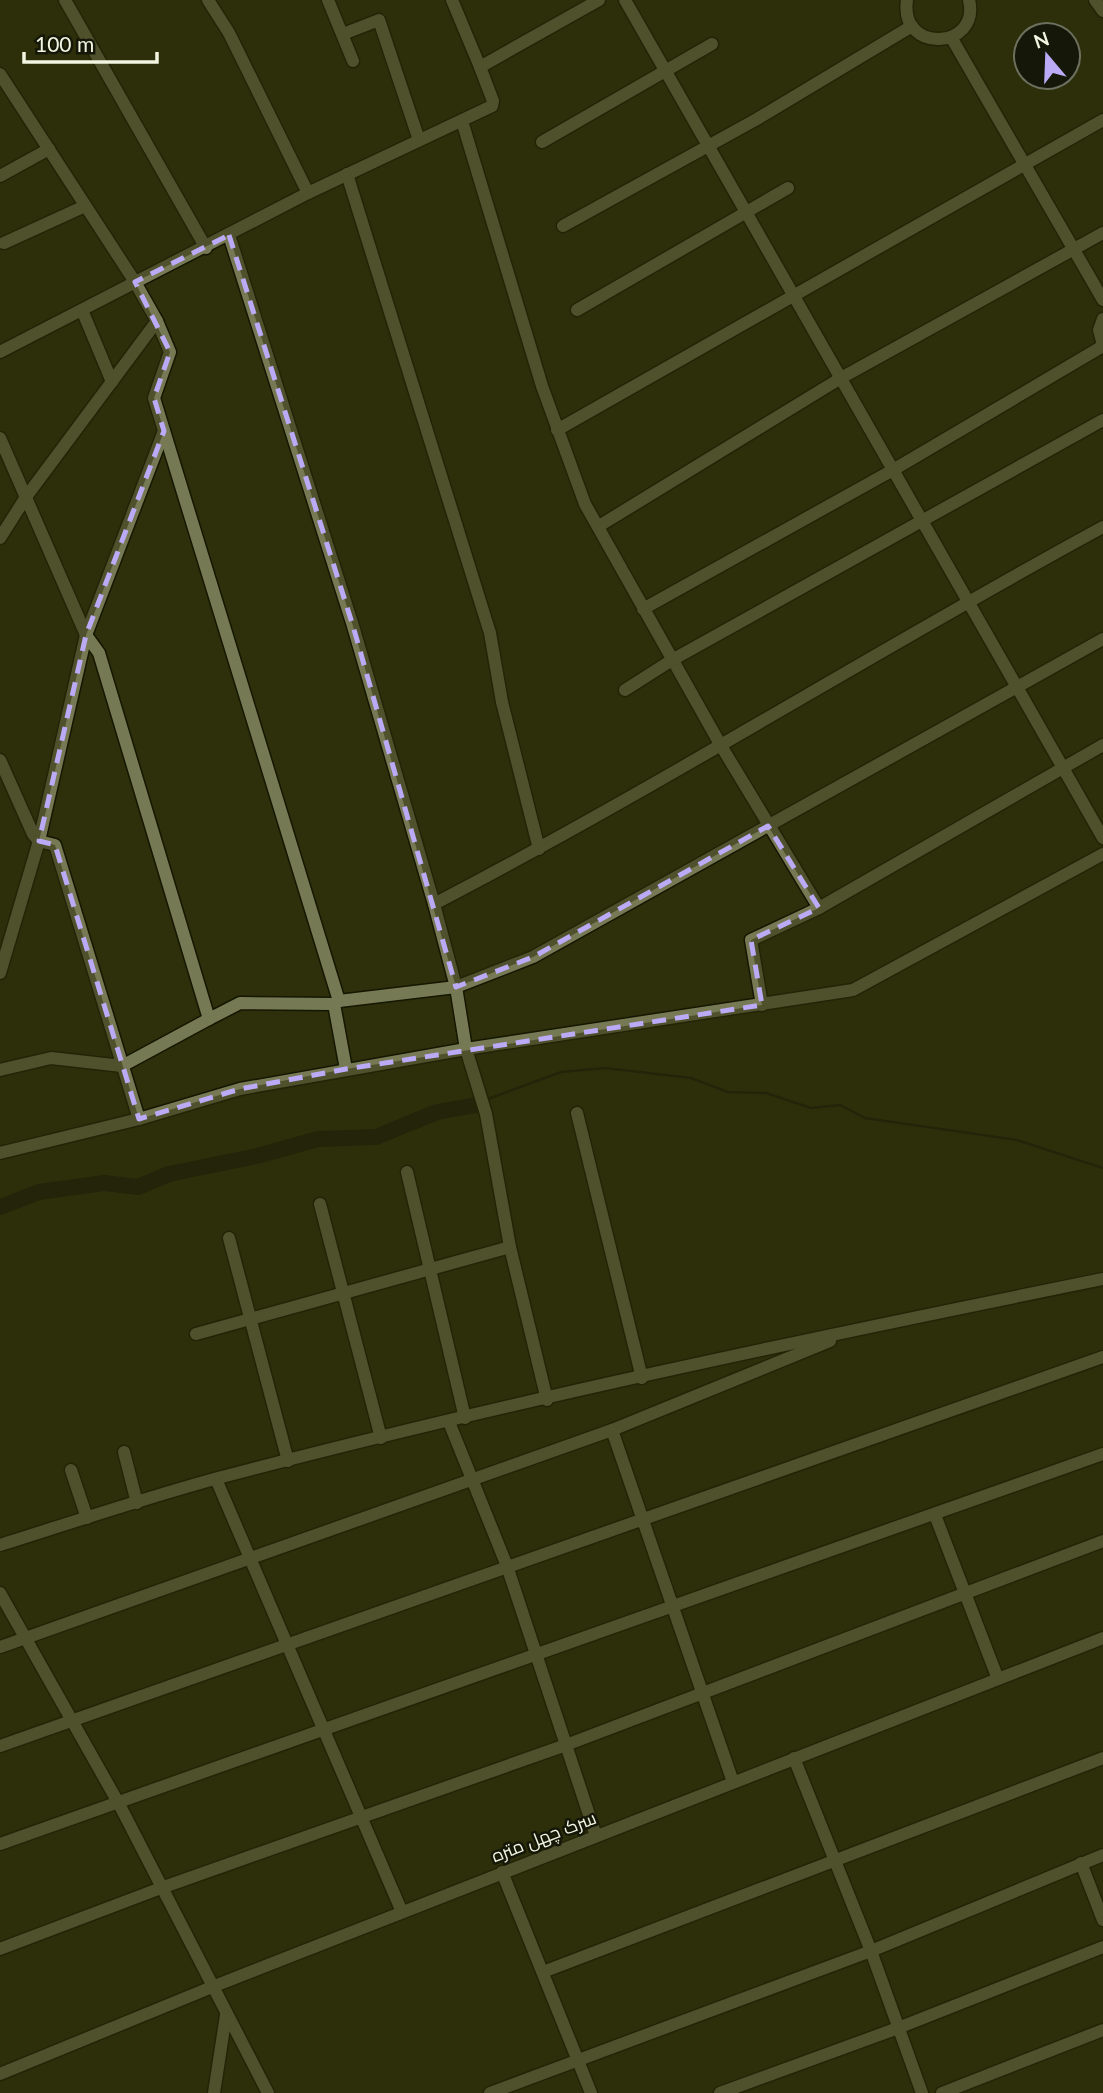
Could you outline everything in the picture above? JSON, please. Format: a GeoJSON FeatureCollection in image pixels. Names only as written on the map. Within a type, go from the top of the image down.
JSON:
{"type":"FeatureCollection","features":[{"type":"Feature","properties":{"kind":"street"},"geometry":{"type":"LineString","coordinates":[[65,0],[206,248]]}},
{"type":"Feature","properties":{"kind":"street"},"geometry":{"type":"LineString","coordinates":[[208,0],[229,33],[308,193]]}},
{"type":"Feature","properties":{"kind":"street"},"geometry":{"type":"LineString","coordinates":[[328,0],[353,61]]}},
{"type":"Feature","properties":{"kind":"street"},"geometry":{"type":"LineString","coordinates":[[0,352],[308,193],[494,104],[452,0]]}},
{"type":"Feature","properties":{"kind":"street"},"geometry":{"type":"LineString","coordinates":[[481,67],[599,0]]}},
{"type":"Feature","properties":{"kind":"street"},"geometry":{"type":"LineString","coordinates":[[625,0],[1103,838]]}},
{"type":"Feature","properties":{"kind":"street"},"geometry":{"type":"LineString","coordinates":[[907,0],[906,14],[912,26],[931,39],[951,37],[961,31],[969,19],[969,0]]}},
{"type":"Feature","properties":{"kind":"street"},"geometry":{"type":"LineString","coordinates":[[1095,0],[1103,11]]}},
{"type":"Feature","properties":{"kind":"street"},"geometry":{"type":"LineString","coordinates":[[344,34],[379,20],[419,140]]}},
{"type":"Feature","properties":{"kind":"street"},"geometry":{"type":"LineString","coordinates":[[563,226],[912,26]]}},
{"type":"Feature","properties":{"kind":"street"},"geometry":{"type":"LineString","coordinates":[[951,37],[1103,300]]}},
{"type":"Feature","properties":{"kind":"street"},"geometry":{"type":"LineString","coordinates":[[542,142],[712,44]]}},
{"type":"Feature","properties":{"kind":"street"},"geometry":{"type":"LineString","coordinates":[[0,74],[135,282],[157,321],[170,352],[153,398],[336,1002],[346,1069]]}},
{"type":"Feature","properties":{"kind":"street"},"geometry":{"type":"LineString","coordinates":[[557,430],[1103,120]]}},
{"type":"Feature","properties":{"kind":"street"},"geometry":{"type":"LineString","coordinates":[[461,121],[557,430],[585,504],[720,744],[819,908]]}},
{"type":"Feature","properties":{"kind":"street"},"geometry":{"type":"LineString","coordinates":[[0,176],[49,149]]}},
{"type":"Feature","properties":{"kind":"street"},"geometry":{"type":"LineString","coordinates":[[347,174],[490,633],[502,702],[539,849]]}},
{"type":"Feature","properties":{"kind":"street"},"geometry":{"type":"LineString","coordinates":[[577,310],[788,188]]}},
{"type":"Feature","properties":{"kind":"street"},"geometry":{"type":"LineString","coordinates":[[4,243],[85,206]]}},
{"type":"Feature","properties":{"kind":"street"},"geometry":{"type":"LineString","coordinates":[[599,526],[841,378],[1103,233]]}},
{"type":"Feature","properties":{"kind":"street"},"geometry":{"type":"LineString","coordinates":[[229,236],[353,626],[434,904],[456,987],[466,1049],[486,1114],[510,1247],[547,1400]]}},
{"type":"Feature","properties":{"kind":"street"},"geometry":{"type":"LineString","coordinates":[[82,310],[112,382]]}},
{"type":"Feature","properties":{"kind":"street"},"geometry":{"type":"LineString","coordinates":[[643,609],[893,470],[1103,346],[1099,330],[1103,319]]}},
{"type":"Feature","properties":{"kind":"street"},"geometry":{"type":"LineString","coordinates":[[0,538],[26,497],[157,321]]}},
{"type":"Feature","properties":{"kind":"street"},"geometry":{"type":"LineString","coordinates":[[625,690],[672,660],[1103,420]]}},
{"type":"Feature","properties":{"kind":"street"},"geometry":{"type":"LineString","coordinates":[[0,973],[39,841],[86,635],[164,431]]}},
{"type":"Feature","properties":{"kind":"street"},"geometry":{"type":"LineString","coordinates":[[0,438],[86,635],[99,653],[209,1018]]}},
{"type":"Feature","properties":{"kind":"street"},"geometry":{"type":"LineString","coordinates":[[434,904],[539,849],[967,601],[1103,527]]}},
{"type":"Feature","properties":{"kind":"street"},"geometry":{"type":"LineString","coordinates":[[0,1070],[51,1058],[122,1066],[240,1003],[336,1002],[456,987],[533,957],[1103,639]]}},
{"type":"Feature","properties":{"kind":"street"},"geometry":{"type":"LineString","coordinates":[[762,1005],[751,940],[819,908],[1103,745]]}},
{"type":"Feature","properties":{"kind":"street"},"geometry":{"type":"LineString","coordinates":[[0,760],[39,841]]}},
{"type":"Feature","properties":{"kind":"street"},"geometry":{"type":"LineString","coordinates":[[39,841],[55,845],[139,1119]]}},
{"type":"Feature","properties":{"kind":"street"},"geometry":{"type":"LineString","coordinates":[[0,1153],[139,1119],[240,1089],[466,1049],[853,990],[1103,854]]}},
{"type":"Feature","properties":{"kind":"street"},"geometry":{"type":"LineString","coordinates":[[577,1113],[642,1378]]}},
{"type":"Feature","properties":{"kind":"street"},"geometry":{"type":"LineString","coordinates":[[407,1172],[465,1418]]}},
{"type":"Feature","properties":{"kind":"street"},"geometry":{"type":"LineString","coordinates":[[320,1204],[381,1438]]}},
{"type":"Feature","properties":{"kind":"street"},"geometry":{"type":"LineString","coordinates":[[229,1238],[288,1461]]}},
{"type":"Feature","properties":{"kind":"street"},"geometry":{"type":"LineString","coordinates":[[196,1334],[510,1247]]}},
{"type":"Feature","properties":{"kind":"street"},"geometry":{"type":"LineString","coordinates":[[0,1545],[216,1479],[381,1438],[864,1328],[1103,1279]]}},
{"type":"Feature","properties":{"kind":"street"},"geometry":{"type":"LineString","coordinates":[[0,1647],[612,1430],[864,1328]]}},
{"type":"Feature","properties":{"kind":"street"},"geometry":{"type":"LineString","coordinates":[[0,1746],[1103,1357]]}},
{"type":"Feature","properties":{"kind":"street"},"geometry":{"type":"LineString","coordinates":[[449,1422],[507,1566],[596,1836]]}},
{"type":"Feature","properties":{"kind":"street"},"geometry":{"type":"LineString","coordinates":[[612,1430],[733,1782]]}},
{"type":"Feature","properties":{"kind":"street"},"geometry":{"type":"LineString","coordinates":[[124,1452],[137,1503]]}},
{"type":"Feature","properties":{"kind":"street"},"geometry":{"type":"LineString","coordinates":[[0,1844],[1103,1454]]}},
{"type":"Feature","properties":{"kind":"street"},"geometry":{"type":"LineString","coordinates":[[71,1470],[87,1518]]}},
{"type":"Feature","properties":{"kind":"street"},"geometry":{"type":"LineString","coordinates":[[216,1479],[402,1912]]}},
{"type":"Feature","properties":{"kind":"street"},"geometry":{"type":"LineString","coordinates":[[935,1515],[998,1679]]}},
{"type":"Feature","properties":{"kind":"street"},"geometry":{"type":"LineString","coordinates":[[0,1949],[161,1888],[566,1745],[1103,1541]]}},
{"type":"Feature","properties":{"kind":"street"},"geometry":{"type":"LineString","coordinates":[[0,1593],[119,1804],[268,2093]]}},
{"type":"Feature","properties":{"kind":"street","name":"سرک چهل متره"},"geometry":{"type":"LineString","coordinates":[[0,2074],[502,1872],[1103,1638]]}},
{"type":"Feature","properties":{"kind":"street"},"geometry":{"type":"LineString","coordinates":[[794,1758],[871,1951],[922,2093]]}},
{"type":"Feature","properties":{"kind":"street"},"geometry":{"type":"LineString","coordinates":[[543,1972],[1103,1758]]}},
{"type":"Feature","properties":{"kind":"street"},"geometry":{"type":"LineString","coordinates":[[490,2093],[871,1951],[1103,1855]]}},
{"type":"Feature","properties":{"kind":"street"},"geometry":{"type":"LineString","coordinates":[[1081,1863],[1103,1920]]}},
{"type":"Feature","properties":{"kind":"street"},"geometry":{"type":"LineString","coordinates":[[502,1872],[591,2093]]}},
{"type":"Feature","properties":{"kind":"street"},"geometry":{"type":"LineString","coordinates":[[720,2093],[898,2028],[1103,1947]]}},
{"type":"Feature","properties":{"kind":"street"},"geometry":{"type":"LineString","coordinates":[[214,2093],[226,2014]]}},
{"type":"Feature","properties":{"kind":"street"},"geometry":{"type":"LineString","coordinates":[[942,2093],[1103,2030]]}},
{"type":"Feature","properties":{"kind":"highlighted area"},"geometry":{"type":"Polygon","coordinates":[[[229,235],[353,626],[456,987],[533,957],[768,826],[819,908],[751,940],[762,1005],[346,1069],[240,1089],[139,1119],[55,845],[39,841],[86,635],[164,431],[154,398],[170,352],[135,282],[229,235]]]}},
{"type":"Feature","properties":{"kind":"waterway"},"geometry":{"type":"LineString","coordinates":[[488,1099],[561,1072],[605,1068],[691,1078],[728,1092],[766,1093],[811,1108],[840,1105],[865,1118],[1017,1140],[1103,1168]]}},
{"type":"Feature","properties":{"kind":"waterway"},"geometry":{"type":"LineString","coordinates":[[0,1207],[39,1192],[104,1183],[138,1187],[169,1174],[257,1156],[318,1139],[376,1137],[437,1112],[476,1105]]}}]}
